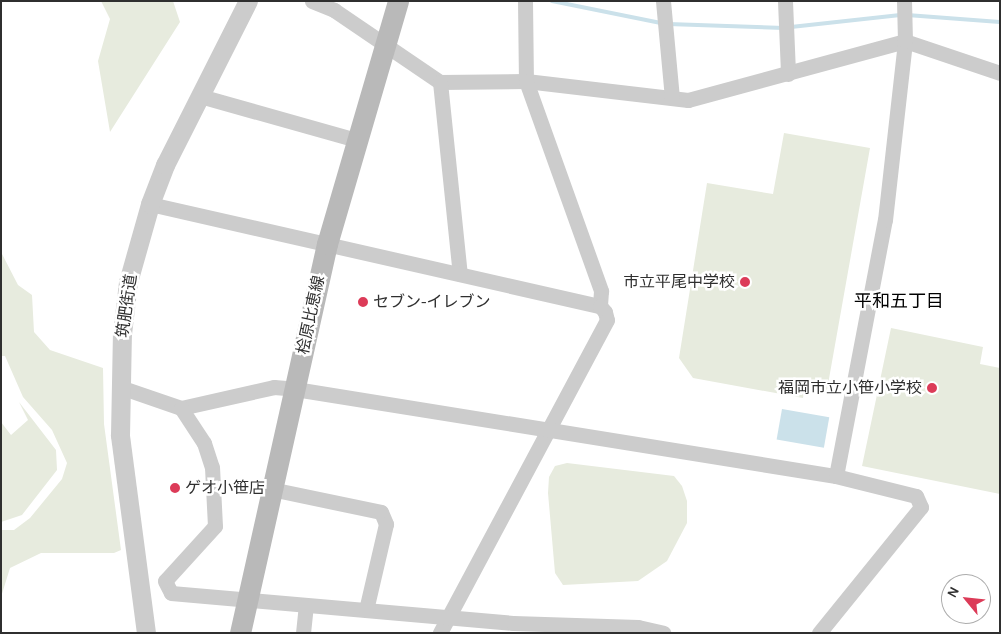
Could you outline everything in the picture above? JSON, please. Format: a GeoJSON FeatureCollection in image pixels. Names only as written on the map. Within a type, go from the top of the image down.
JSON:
{"type":"FeatureCollection","features":[{"type":"Feature","properties":{"kind":"main road","name":"桧原比恵線"},"geometry":{"type":"LineString","coordinates":[[240,633],[327,244],[384,43],[398,1]]}},
{"type":"Feature","properties":{"kind":"street","name":"筑肥街道"},"geometry":{"type":"LineString","coordinates":[[146,633],[120,435],[120,387],[128,282],[150,204],[200,96],[248,1]]}},
{"type":"Feature","properties":{"kind":"street"},"geometry":{"type":"LineString","coordinates":[[312,1],[334,10],[440,82],[526,81],[688,100],[905,41],[1000,72]]}},
{"type":"Feature","properties":{"kind":"street"},"geometry":{"type":"LineString","coordinates":[[440,633],[446,617],[545,431],[607,320],[600,306],[601,291],[526,81],[525,1]]}},
{"type":"Feature","properties":{"kind":"street"},"geometry":{"type":"LineString","coordinates":[[663,1],[672,98]]}},
{"type":"Feature","properties":{"kind":"street"},"geometry":{"type":"LineString","coordinates":[[785,1],[788,74]]}},
{"type":"Feature","properties":{"kind":"street"},"geometry":{"type":"LineString","coordinates":[[836,476],[885,220],[905,41],[904,1]]}},
{"type":"Feature","properties":{"kind":"street"},"geometry":{"type":"LineString","coordinates":[[440,82],[460,274]]}},
{"type":"Feature","properties":{"kind":"street"},"geometry":{"type":"LineString","coordinates":[[200,96],[357,140]]}},
{"type":"Feature","properties":{"kind":"street"},"geometry":{"type":"LineString","coordinates":[[150,204],[600,306]]}},
{"type":"Feature","properties":{"kind":"street"},"geometry":{"type":"LineString","coordinates":[[120,387],[181,408],[274,387],[295,389],[545,431],[836,476],[916,496],[921,507],[819,633]]}},
{"type":"Feature","properties":{"kind":"street"},"geometry":{"type":"LineString","coordinates":[[181,408],[204,443],[212,467],[215,526],[165,581],[171,593],[446,617],[663,633]]}},
{"type":"Feature","properties":{"kind":"street"},"geometry":{"type":"LineString","coordinates":[[271,488],[381,512],[386,524],[366,610]]}},
{"type":"Feature","properties":{"kind":"street"},"geometry":{"type":"LineString","coordinates":[[303,633],[306,605]]}},
{"type":"Feature","properties":{"kind":"shaded area"},"geometry":{"type":"Polygon","coordinates":[[[101,1],[173,1],[180,22],[110,132],[98,61],[110,19],[101,1]]]}},
{"type":"Feature","properties":{"kind":"shaded area"},"geometry":{"type":"Polygon","coordinates":[[[784,133],[870,148],[827,390],[805,386],[803,398],[693,378],[679,358],[707,183],[773,194],[784,133]]]}},
{"type":"Feature","properties":{"kind":"shaded area"},"geometry":{"type":"Polygon","coordinates":[[[1,252],[18,285],[32,295],[34,332],[50,350],[103,368],[104,424],[121,550],[114,553],[41,553],[10,568],[1,597],[1,530],[14,530],[30,518],[62,479],[67,463],[52,430],[23,397],[5,356],[1,356],[1,252]]]}},
{"type":"Feature","properties":{"kind":"shaded area"},"geometry":{"type":"Polygon","coordinates":[[[891,328],[983,347],[980,364],[1000,368],[1000,494],[862,466],[891,328]]]}},
{"type":"Feature","properties":{"kind":"shaded area"},"geometry":{"type":"Polygon","coordinates":[[[19,402],[56,450],[57,470],[22,515],[1,522],[1,422],[11,435],[28,420],[19,402]]]}},
{"type":"Feature","properties":{"kind":"shaded area"},"geometry":{"type":"Polygon","coordinates":[[[567,463],[674,476],[682,486],[687,501],[687,523],[667,561],[638,581],[563,585],[555,573],[548,493],[549,477],[555,466],[567,463]]]}},
{"type":"Feature","properties":{"kind":"water"},"geometry":{"type":"Polygon","coordinates":[[[782,409],[829,417],[824,448],[777,440],[782,409]]]}},
{"type":"Feature","properties":{"kind":"waterway"},"geometry":{"type":"LineString","coordinates":[[552,1],[661,23]]}},
{"type":"Feature","properties":{"kind":"waterway"},"geometry":{"type":"LineString","coordinates":[[791,27],[900,15]]}},
{"type":"Feature","properties":{"kind":"waterway"},"geometry":{"type":"LineString","coordinates":[[907,15],[1000,22]]}},
{"type":"Feature","properties":{"kind":"waterway"},"geometry":{"type":"LineString","coordinates":[[668,24],[784,28]]}},
{"type":"Feature","properties":{"kind":"place","name":"市立平尾中学校"},"geometry":{"type":"Point","coordinates":[745,282]}},
{"type":"Feature","properties":{"kind":"place","name":"セブン-イレブン"},"geometry":{"type":"Point","coordinates":[363,302]}},
{"type":"Feature","properties":{"kind":"place","name":"福岡市立小笹小学校"},"geometry":{"type":"Point","coordinates":[932,388]}},
{"type":"Feature","properties":{"kind":"place","name":"ゲオ小笹店"},"geometry":{"type":"Point","coordinates":[175,488]}},
{"type":"Feature","properties":{"kind":"district","name":"平和五丁目"},"geometry":{"type":"Point","coordinates":[899,301]}}]}
